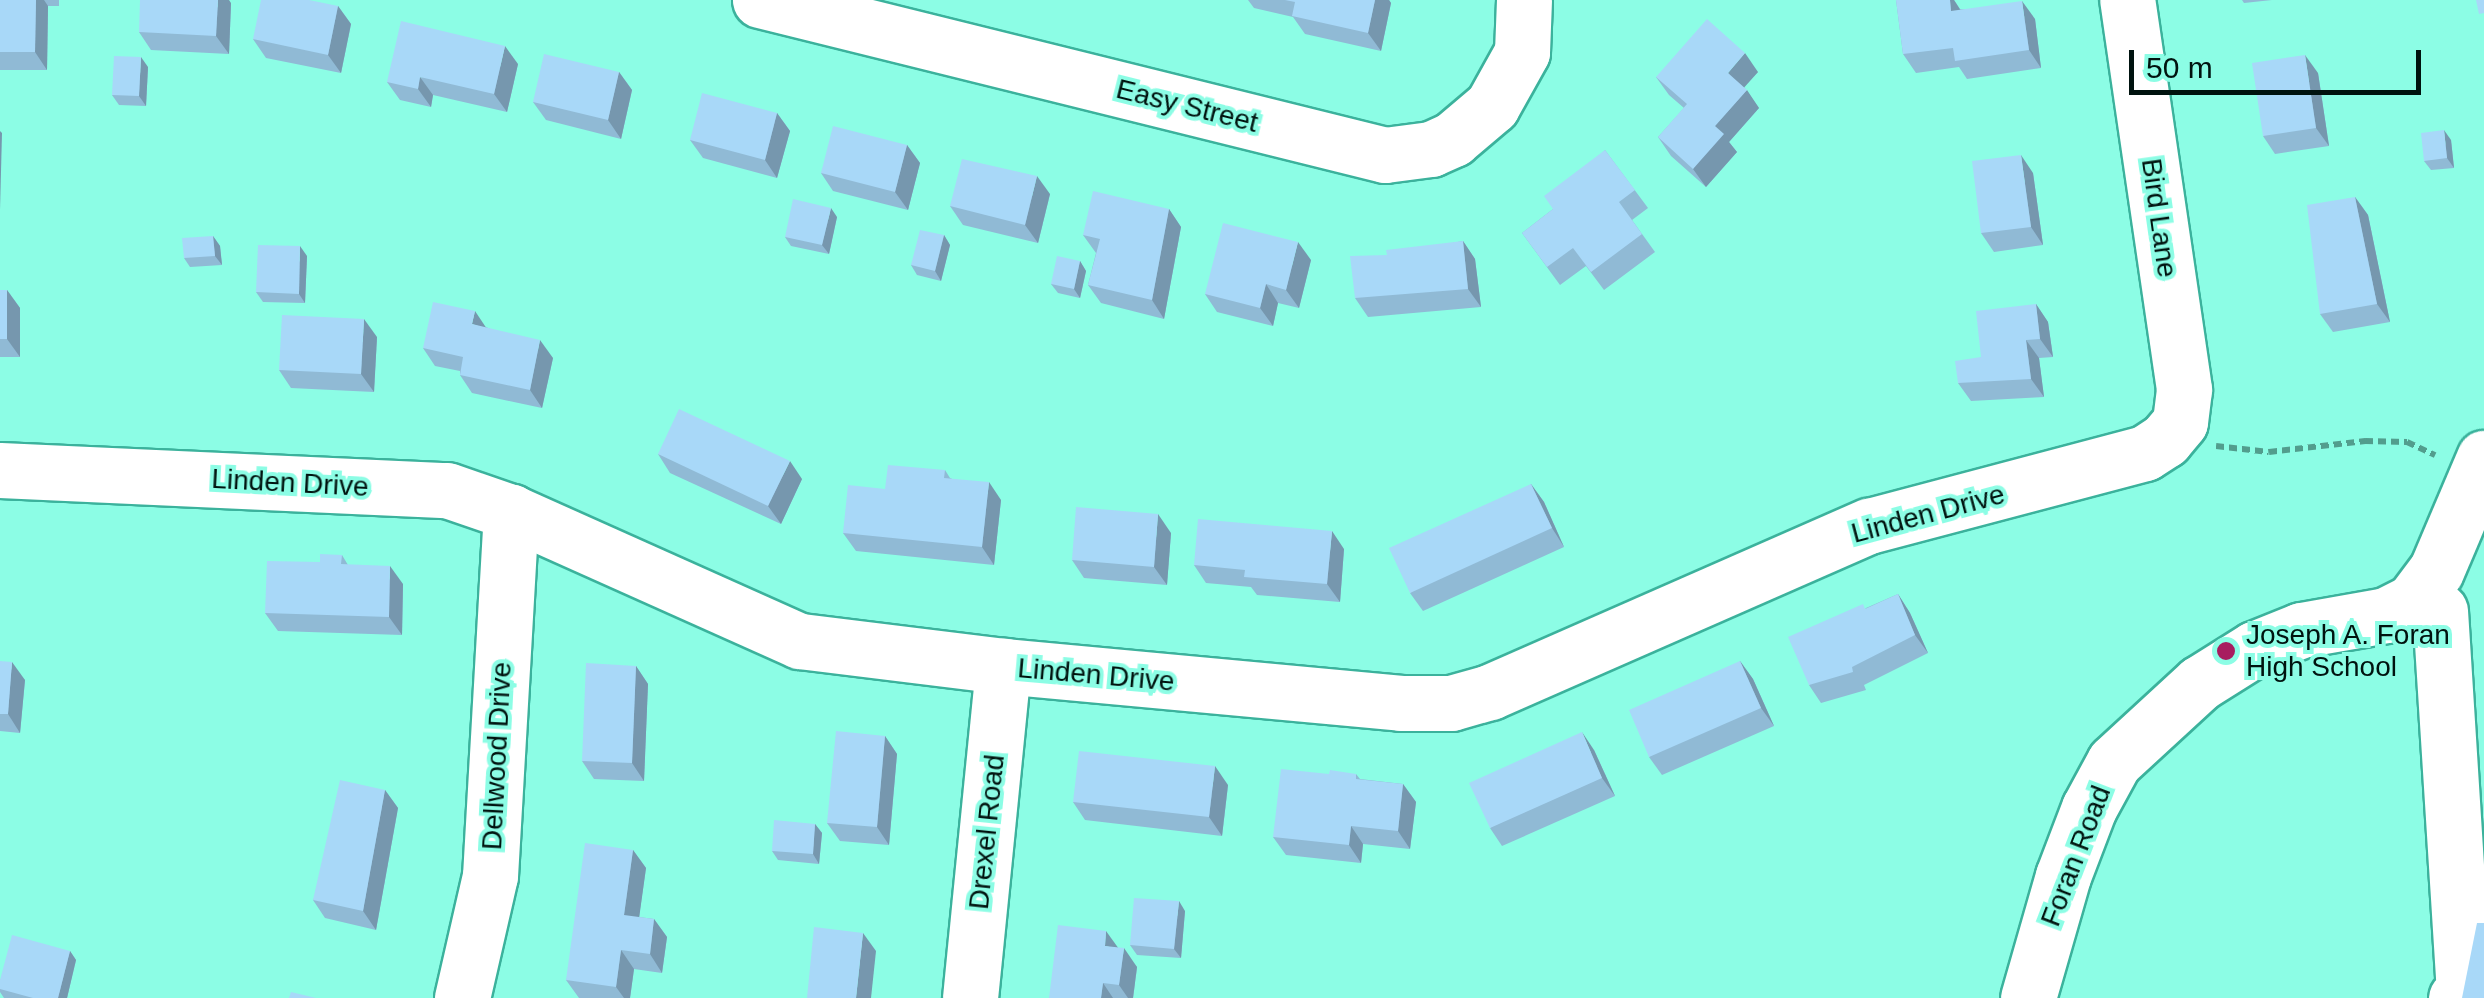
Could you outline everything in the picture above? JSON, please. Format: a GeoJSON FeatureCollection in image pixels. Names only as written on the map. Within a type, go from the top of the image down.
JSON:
{"type":"FeatureCollection","features":[{"type":"Feature","properties":{"kind":"street","name":"Easy Street"},"geometry":{"type":"LineString","coordinates":[[760,0],[920,20],[1385,155],[1442,144],[1492,106],[1522,52],[1524,0]]}},
{"type":"Feature","properties":{"kind":"street","name":"Bird Lane"},"geometry":{"type":"LineString","coordinates":[[2127,0],[2184,390],[2184,412],[2172,432]]}},
{"type":"Feature","properties":{"kind":"street","name":"Linden Drive"},"geometry":{"type":"LineString","coordinates":[[0,470],[447,490],[511,512],[800,640],[1003,666],[1400,704],[1451,704],[1490,692],[1869,526],[2145,453],[2172,432]]}},
{"type":"Feature","properties":{"kind":"street"},"geometry":{"type":"LineString","coordinates":[[2456,998],[2464,997],[2446,606],[2436,571],[2478,474]]}},
{"type":"Feature","properties":{"kind":"street","name":"Dellwood Drive"},"geometry":{"type":"LineString","coordinates":[[462,998],[490,876],[511,512]]}},
{"type":"Feature","properties":{"kind":"street","name":"Foran Road"},"geometry":{"type":"LineString","coordinates":[[2028,998],[2063,876],[2089,808],[2114,762],[2200,682],[2254,649],[2301,630],[2446,606]]}},
{"type":"Feature","properties":{"kind":"street","name":"Drexel Road"},"geometry":{"type":"LineString","coordinates":[[970,998],[1003,666]]}},
{"type":"Feature","properties":{"kind":"path"},"geometry":{"type":"LineString","coordinates":[[2172,432],[2220,448],[2269,452],[2365,441],[2407,442],[2478,474]]}},
{"type":"Feature","properties":{"kind":"building"},"geometry":{"type":"Polygon","coordinates":[[[0,0],[36,0],[35,52],[0,52],[0,0]]]}},
{"type":"Feature","properties":{"kind":"building"},"geometry":{"type":"Polygon","coordinates":[[[140,0],[218,0],[216,36],[139,32],[140,0]]]}},
{"type":"Feature","properties":{"kind":"building"},"geometry":{"type":"Polygon","coordinates":[[[261,0],[309,0],[338,6],[328,55],[253,39],[261,0]]]}},
{"type":"Feature","properties":{"kind":"building"},"geometry":{"type":"Polygon","coordinates":[[[1285,0],[1375,0],[1368,33],[1292,16],[1295,2],[1285,0]]]}},
{"type":"Feature","properties":{"kind":"building"},"geometry":{"type":"Polygon","coordinates":[[[1896,0],[1950,0],[1951,11],[2022,1],[2029,50],[1955,61],[1953,48],[1903,54],[1896,0]]]}},
{"type":"Feature","properties":{"kind":"building"},"geometry":{"type":"Polygon","coordinates":[[[2476,0],[2484,0],[2484,13],[2479,14],[2476,0]]]}},
{"type":"Feature","properties":{"kind":"building"},"geometry":{"type":"Polygon","coordinates":[[[1707,19],[1745,53],[1728,73],[1747,90],[1715,126],[1724,134],[1693,169],[1658,137],[1687,104],[1656,77],[1707,19]]]}},
{"type":"Feature","properties":{"kind":"building"},"geometry":{"type":"Polygon","coordinates":[[[401,21],[505,46],[494,94],[420,77],[418,89],[387,82],[401,21]]]}},
{"type":"Feature","properties":{"kind":"building"},"geometry":{"type":"Polygon","coordinates":[[[544,54],[619,72],[608,120],[533,102],[544,54]]]}},
{"type":"Feature","properties":{"kind":"building"},"geometry":{"type":"Polygon","coordinates":[[[2305,55],[2316,128],[2263,136],[2252,63],[2305,55]]]}},
{"type":"Feature","properties":{"kind":"building"},"geometry":{"type":"Polygon","coordinates":[[[114,56],[141,57],[139,96],[112,95],[114,56]]]}},
{"type":"Feature","properties":{"kind":"building"},"geometry":{"type":"Polygon","coordinates":[[[702,93],[777,113],[765,160],[690,140],[702,93]]]}},
{"type":"Feature","properties":{"kind":"building"},"geometry":{"type":"Polygon","coordinates":[[[833,126],[907,145],[895,192],[821,173],[833,126]]]}},
{"type":"Feature","properties":{"kind":"building"},"geometry":{"type":"Polygon","coordinates":[[[2444,130],[2447,158],[2424,161],[2421,133],[2444,130]]]}},
{"type":"Feature","properties":{"kind":"building"},"geometry":{"type":"Polygon","coordinates":[[[1605,150],[1635,190],[1619,202],[1642,234],[1591,272],[1573,248],[1547,267],[1522,233],[1553,209],[1544,196],[1605,150]]]}},
{"type":"Feature","properties":{"kind":"building"},"geometry":{"type":"Polygon","coordinates":[[[2021,155],[2031,227],[1981,233],[1972,161],[2021,155]]]}},
{"type":"Feature","properties":{"kind":"building"},"geometry":{"type":"Polygon","coordinates":[[[962,159],[1037,176],[1025,225],[950,206],[962,159]]]}},
{"type":"Feature","properties":{"kind":"building"},"geometry":{"type":"Polygon","coordinates":[[[1093,191],[1169,209],[1152,300],[1088,285],[1100,239],[1083,235],[1093,191]]]}},
{"type":"Feature","properties":{"kind":"building"},"geometry":{"type":"Polygon","coordinates":[[[2355,197],[2377,304],[2320,314],[2307,205],[2355,197]]]}},
{"type":"Feature","properties":{"kind":"building"},"geometry":{"type":"Polygon","coordinates":[[[793,199],[831,208],[822,245],[785,237],[793,199]]]}},
{"type":"Feature","properties":{"kind":"building"},"geometry":{"type":"Polygon","coordinates":[[[1223,223],[1298,242],[1286,290],[1266,284],[1260,308],[1205,294],[1223,223]]]}},
{"type":"Feature","properties":{"kind":"building"},"geometry":{"type":"Polygon","coordinates":[[[920,230],[944,235],[935,271],[911,265],[920,230]]]}},
{"type":"Feature","properties":{"kind":"building"},"geometry":{"type":"Polygon","coordinates":[[[213,236],[215,256],[184,258],[182,238],[213,236]]]}},
{"type":"Feature","properties":{"kind":"building"},"geometry":{"type":"Polygon","coordinates":[[[1463,241],[1468,289],[1355,298],[1350,256],[1387,255],[1386,250],[1463,241]]]}},
{"type":"Feature","properties":{"kind":"building"},"geometry":{"type":"Polygon","coordinates":[[[258,245],[300,246],[299,294],[256,292],[258,245]]]}},
{"type":"Feature","properties":{"kind":"building"},"geometry":{"type":"Polygon","coordinates":[[[1057,256],[1080,261],[1074,289],[1051,284],[1057,256]]]}},
{"type":"Feature","properties":{"kind":"building"},"geometry":{"type":"Polygon","coordinates":[[[0,290],[7,290],[7,339],[0,339],[0,290]]]}},
{"type":"Feature","properties":{"kind":"building"},"geometry":{"type":"Polygon","coordinates":[[[433,302],[475,311],[472,324],[540,340],[530,390],[460,375],[463,357],[423,348],[433,302]]]}},
{"type":"Feature","properties":{"kind":"building"},"geometry":{"type":"Polygon","coordinates":[[[2036,304],[2040,339],[2026,340],[2031,379],[1958,383],[1955,361],[1981,357],[1976,311],[2036,304]]]}},
{"type":"Feature","properties":{"kind":"building"},"geometry":{"type":"Polygon","coordinates":[[[282,315],[364,319],[361,374],[279,370],[282,315]]]}},
{"type":"Feature","properties":{"kind":"building"},"geometry":{"type":"Polygon","coordinates":[[[679,409],[790,461],[768,506],[658,454],[679,409]]]}},
{"type":"Feature","properties":{"kind":"building"},"geometry":{"type":"Polygon","coordinates":[[[888,465],[945,470],[944,478],[989,482],[982,547],[843,533],[848,485],[885,489],[888,465]]]}},
{"type":"Feature","properties":{"kind":"building"},"geometry":{"type":"Polygon","coordinates":[[[1531,484],[1552,528],[1410,593],[1389,548],[1531,484]]]}},
{"type":"Feature","properties":{"kind":"building"},"geometry":{"type":"Polygon","coordinates":[[[1076,507],[1158,514],[1154,567],[1072,560],[1076,507]]]}},
{"type":"Feature","properties":{"kind":"building"},"geometry":{"type":"Polygon","coordinates":[[[1198,519],[1332,531],[1327,584],[1244,577],[1245,570],[1194,565],[1198,519]]]}},
{"type":"Feature","properties":{"kind":"building"},"geometry":{"type":"Polygon","coordinates":[[[320,554],[342,555],[341,564],[390,566],[389,617],[265,613],[267,561],[320,562],[320,554]]]}},
{"type":"Feature","properties":{"kind":"building"},"geometry":{"type":"Polygon","coordinates":[[[1898,594],[1915,635],[1852,667],[1853,672],[1809,685],[1788,637],[1863,604],[1865,609],[1898,594]]]}},
{"type":"Feature","properties":{"kind":"building"},"geometry":{"type":"Polygon","coordinates":[[[0,661],[12,662],[8,714],[0,714],[0,661]]]}},
{"type":"Feature","properties":{"kind":"building"},"geometry":{"type":"Polygon","coordinates":[[[1740,661],[1761,708],[1649,757],[1629,710],[1740,661]]]}},
{"type":"Feature","properties":{"kind":"building"},"geometry":{"type":"Polygon","coordinates":[[[586,663],[636,666],[632,763],[582,761],[586,663]]]}},
{"type":"Feature","properties":{"kind":"building"},"geometry":{"type":"Polygon","coordinates":[[[836,731],[885,736],[877,827],[827,823],[836,731]]]}},
{"type":"Feature","properties":{"kind":"building"},"geometry":{"type":"Polygon","coordinates":[[[1582,732],[1602,778],[1490,828],[1469,783],[1582,732]]]}},
{"type":"Feature","properties":{"kind":"building"},"geometry":{"type":"Polygon","coordinates":[[[1079,751],[1215,766],[1209,817],[1073,802],[1079,751]]]}},
{"type":"Feature","properties":{"kind":"building"},"geometry":{"type":"Polygon","coordinates":[[[1281,769],[1329,774],[1330,770],[1356,774],[1356,779],[1403,784],[1398,831],[1351,826],[1349,845],[1273,837],[1281,769]]]}},
{"type":"Feature","properties":{"kind":"building"},"geometry":{"type":"Polygon","coordinates":[[[340,780],[385,790],[363,911],[313,900],[340,780]]]}},
{"type":"Feature","properties":{"kind":"building"},"geometry":{"type":"Polygon","coordinates":[[[774,820],[815,824],[813,854],[772,851],[774,820]]]}},
{"type":"Feature","properties":{"kind":"building"},"geometry":{"type":"Polygon","coordinates":[[[585,843],[633,850],[624,915],[654,919],[650,954],[621,950],[616,987],[566,980],[585,843]]]}},
{"type":"Feature","properties":{"kind":"building"},"geometry":{"type":"Polygon","coordinates":[[[1134,898],[1179,901],[1174,949],[1130,945],[1134,898]]]}},
{"type":"Feature","properties":{"kind":"building"},"geometry":{"type":"Polygon","coordinates":[[[2477,923],[2484,923],[2484,998],[2462,998],[2477,923]]]}},
{"type":"Feature","properties":{"kind":"building"},"geometry":{"type":"Polygon","coordinates":[[[1058,925],[1106,931],[1105,946],[1124,948],[1119,985],[1103,983],[1101,998],[1049,998],[1058,925]]]}},
{"type":"Feature","properties":{"kind":"building"},"geometry":{"type":"Polygon","coordinates":[[[814,927],[863,933],[856,998],[807,998],[814,927]]]}},
{"type":"Feature","properties":{"kind":"building"},"geometry":{"type":"Polygon","coordinates":[[[12,935],[70,951],[58,998],[33,998],[0,989],[12,935]]]}},
{"type":"Feature","properties":{"kind":"building"},"geometry":{"type":"Polygon","coordinates":[[[291,992],[316,998],[289,998],[291,992]]]}},
{"type":"Feature","properties":{"kind":"place","name":"Joseph A. Foran High School"},"geometry":{"type":"Point","coordinates":[2226,651]}}]}
